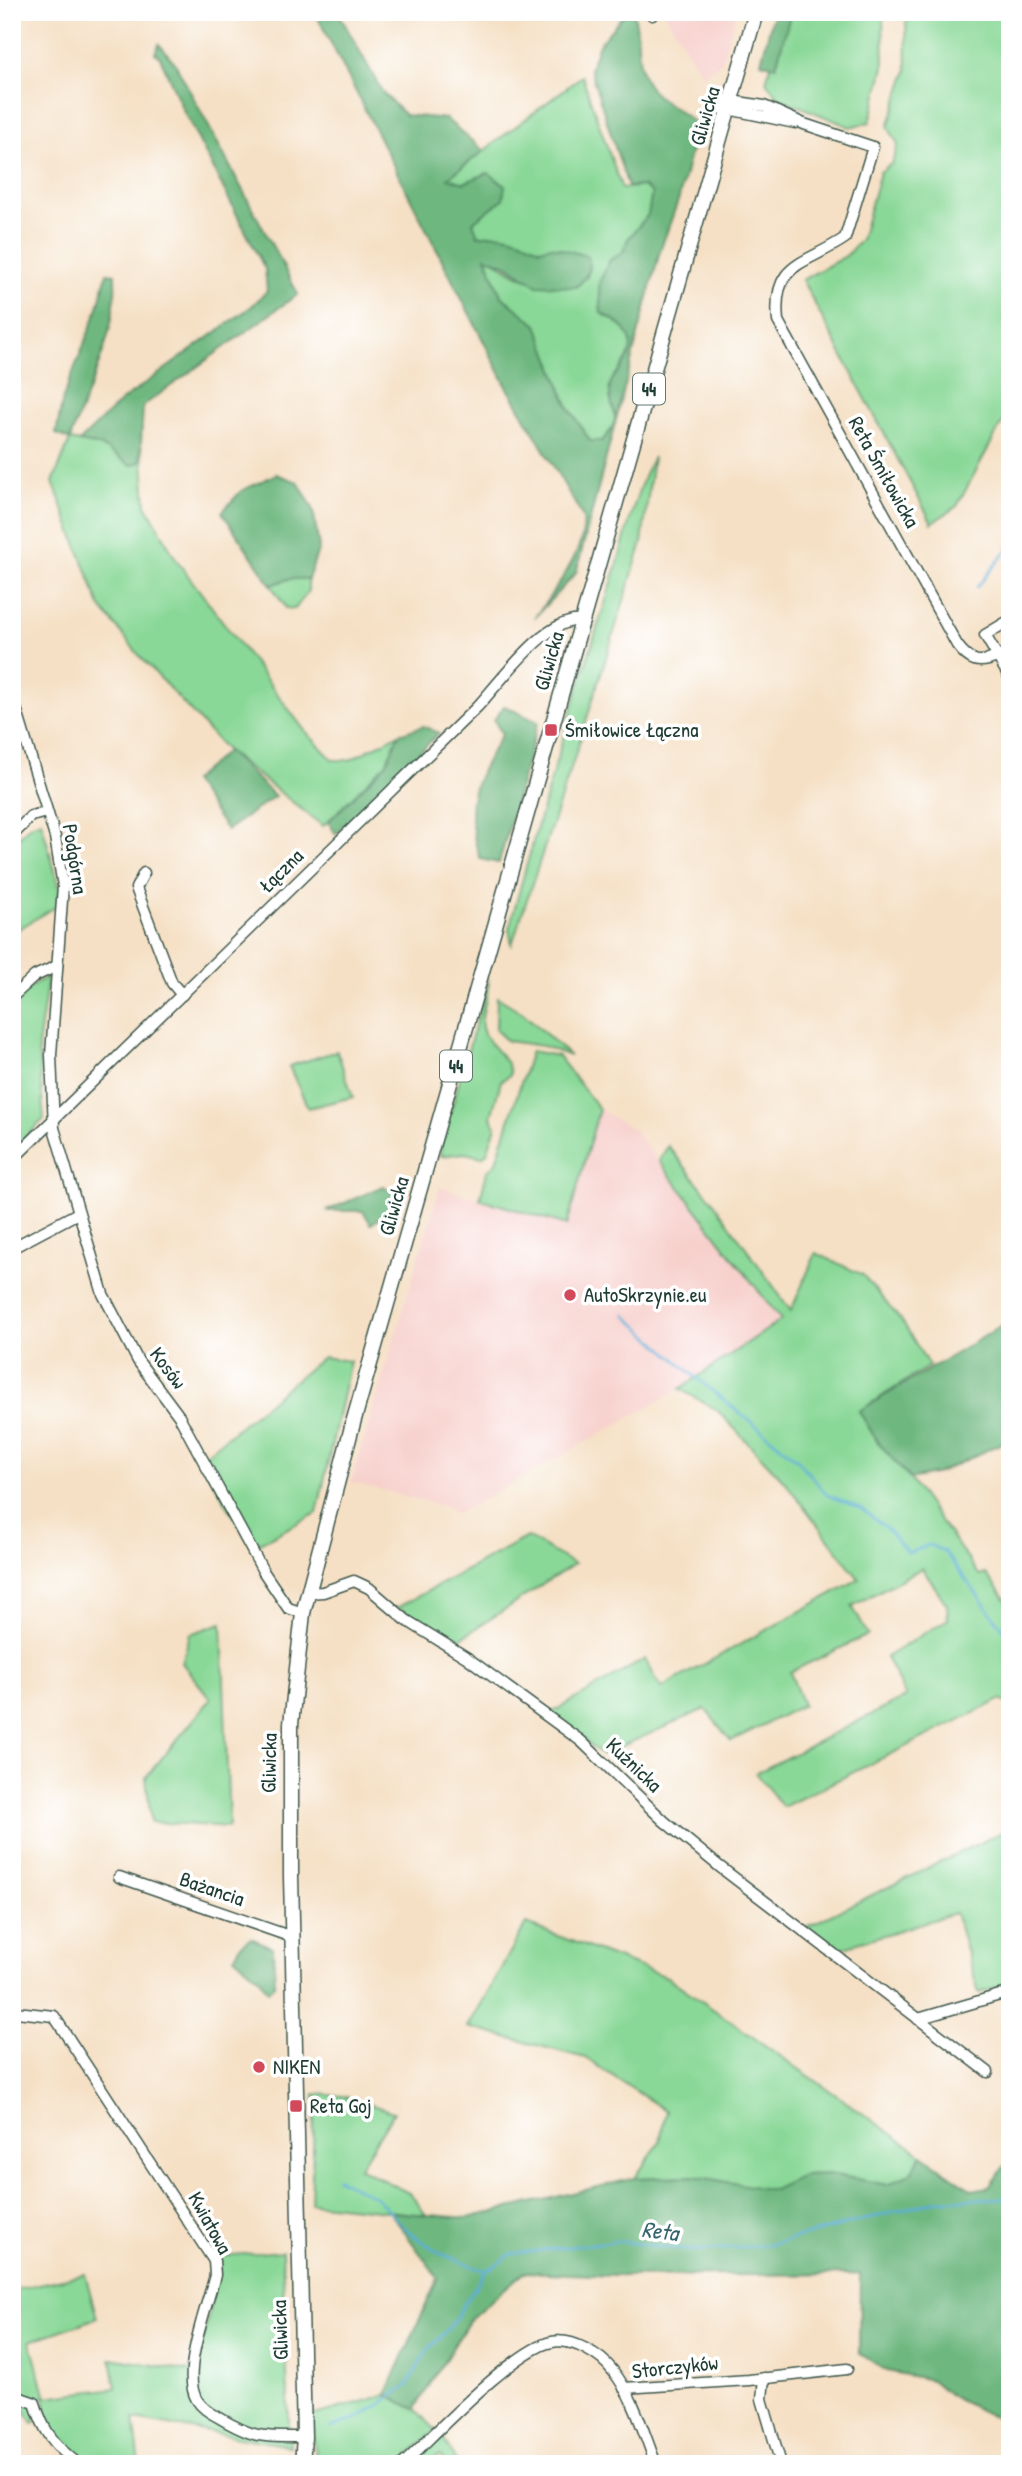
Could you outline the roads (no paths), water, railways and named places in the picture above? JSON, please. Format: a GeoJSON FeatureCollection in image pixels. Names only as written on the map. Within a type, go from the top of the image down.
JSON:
{"type":"FeatureCollection","features":[{"type":"Feature","properties":{"kind":"main road","name":"Gliwicka"},"geometry":{"type":"LineString","coordinates":[[302,2464],[304,2440],[290,1744],[294,1679],[303,1613],[727,105],[756,12]]}},
{"type":"Feature","properties":{"kind":"main road","name":"Gliwicka"},"geometry":{"type":"LineString","coordinates":[[304,2440],[311,2464]]}},
{"type":"Feature","properties":{"kind":"street","name":"Reta Śmiłowicka"},"geometry":{"type":"LineString","coordinates":[[727,105],[764,106],[804,124],[873,147],[845,238],[788,271],[776,295],[778,321],[957,645],[974,661],[985,663],[998,656]]}},
{"type":"Feature","properties":{"kind":"street"},"geometry":{"type":"LineString","coordinates":[[1010,620],[985,635],[1010,678]]}},
{"type":"Feature","properties":{"kind":"street","name":"Łączna"},"geometry":{"type":"LineString","coordinates":[[12,1160],[477,707],[539,640],[566,622],[582,621]]}},
{"type":"Feature","properties":{"kind":"street","name":"Podgórna"},"geometry":{"type":"LineString","coordinates":[[12,695],[47,812],[63,886],[51,1055],[54,1119]]}},
{"type":"Feature","properties":{"kind":"street"},"geometry":{"type":"LineString","coordinates":[[12,836],[31,816],[47,812]]}},
{"type":"Feature","properties":{"kind":"street"},"geometry":{"type":"LineString","coordinates":[[144,873],[136,888],[172,983],[182,995]]}},
{"type":"Feature","properties":{"kind":"street"},"geometry":{"type":"LineString","coordinates":[[12,997],[35,976],[57,965]]}},
{"type":"Feature","properties":{"kind":"street","name":"Kosów"},"geometry":{"type":"LineString","coordinates":[[54,1119],[78,1213],[114,1319],[138,1361],[179,1416],[243,1536],[283,1603],[294,1611],[303,1613]]}},
{"type":"Feature","properties":{"kind":"street"},"geometry":{"type":"LineString","coordinates":[[12,1248],[78,1213]]}},
{"type":"Feature","properties":{"kind":"street","name":"Kuźnicka"},"geometry":{"type":"LineString","coordinates":[[307,1593],[354,1581],[369,1588],[406,1620],[466,1657],[581,1741],[664,1821],[720,1867],[988,2072]]}},
{"type":"Feature","properties":{"kind":"street","name":"Bażancia"},"geometry":{"type":"LineString","coordinates":[[119,1877],[292,1937]]}},
{"type":"Feature","properties":{"kind":"street"},"geometry":{"type":"LineString","coordinates":[[918,2019],[1010,1992]]}},
{"type":"Feature","properties":{"kind":"street","name":"Kwiatowa"},"geometry":{"type":"LineString","coordinates":[[16,2012],[54,2016],[214,2261],[215,2275],[192,2366],[191,2384],[198,2402],[209,2412],[250,2435],[304,2440]]}},
{"type":"Feature","properties":{"kind":"street"},"geometry":{"type":"LineString","coordinates":[[402,2464],[500,2375],[552,2342],[570,2342],[600,2358],[625,2388]]}},
{"type":"Feature","properties":{"kind":"street","name":"Storczyków"},"geometry":{"type":"LineString","coordinates":[[656,2464],[625,2388],[847,2369]]}},
{"type":"Feature","properties":{"kind":"street"},"geometry":{"type":"LineString","coordinates":[[764,2378],[762,2399],[781,2464]]}},
{"type":"Feature","properties":{"kind":"street"},"geometry":{"type":"LineString","coordinates":[[12,2395],[35,2403],[43,2429],[61,2451],[78,2464]]}},
{"type":"Feature","properties":{"kind":"waterway"},"geometry":{"type":"LineString","coordinates":[[977,587],[1010,547]]}},
{"type":"Feature","properties":{"kind":"waterway"},"geometry":{"type":"LineString","coordinates":[[625,1315],[698,1379],[798,1460],[827,1495],[860,1508],[885,1527],[908,1553],[929,1545],[944,1551],[1010,1638]]}},
{"type":"Feature","properties":{"kind":"waterway","name":"Reta"},"geometry":{"type":"LineString","coordinates":[[336,2178],[377,2198],[409,2232],[439,2253],[486,2271],[512,2254],[617,2241],[695,2251],[769,2245],[939,2200],[1010,2198]]}},
{"type":"Feature","properties":{"kind":"waterway"},"geometry":{"type":"LineString","coordinates":[[330,2428],[360,2417],[406,2387],[427,2351],[447,2331],[485,2272]]}},
{"type":"Feature","properties":{"kind":"place","name":"Śmiłowice Łączna"},"geometry":{"type":"Point","coordinates":[551,730]}},
{"type":"Feature","properties":{"kind":"place","name":"AutoSkrzynie.eu"},"geometry":{"type":"Point","coordinates":[570,1295]}},
{"type":"Feature","properties":{"kind":"place","name":"NIKEN"},"geometry":{"type":"Point","coordinates":[259,2067]}},
{"type":"Feature","properties":{"kind":"place","name":"Reta Goj"},"geometry":{"type":"Point","coordinates":[296,2106]}}]}
